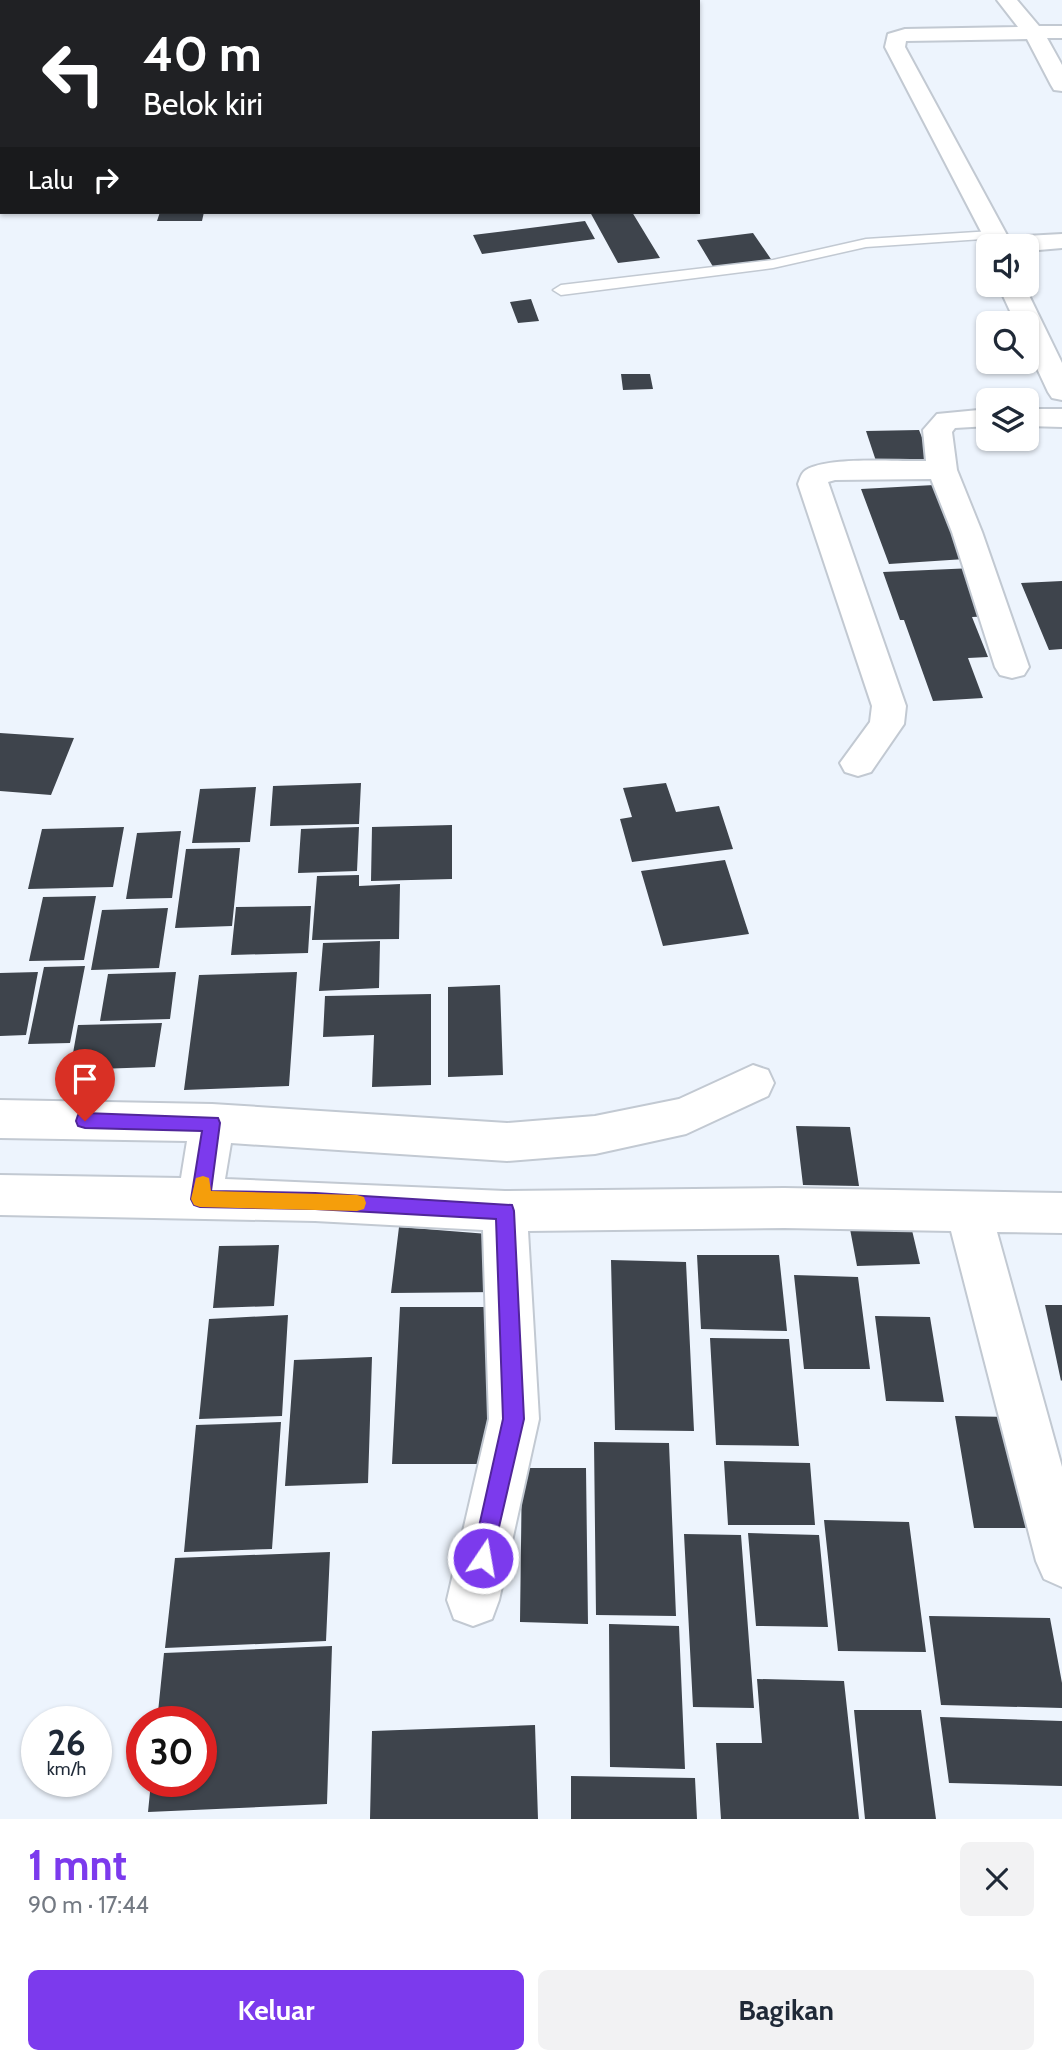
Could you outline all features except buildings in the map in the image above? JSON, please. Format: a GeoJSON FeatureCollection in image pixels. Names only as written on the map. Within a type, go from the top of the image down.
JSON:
{"type":"FeatureCollection","features":[{"type":"Feature","properties":{"kind":"street"},"geometry":{"type":"LineString","coordinates":[[1007,0],[1034,33],[1062,85]]}},
{"type":"Feature","properties":{"kind":"street"},"geometry":{"type":"LineString","coordinates":[[993,234],[895,47],[895,38],[905,34],[1062,32]]}},
{"type":"Feature","properties":{"kind":"street"},"geometry":{"type":"LineString","coordinates":[[1039,241],[1062,241]]}},
{"type":"Feature","properties":{"kind":"street"},"geometry":{"type":"LineString","coordinates":[[1017,297],[1062,392]]}},
{"type":"Feature","properties":{"kind":"street"},"geometry":{"type":"LineString","coordinates":[[1039,417],[1062,418]]}},
{"type":"Feature","properties":{"kind":"street"},"geometry":{"type":"LineString","coordinates":[[976,418],[947,420],[937,430],[942,470],[967,532],[1012,667]]}},
{"type":"Feature","properties":{"kind":"street"},"geometry":{"type":"LineString","coordinates":[[858,763],[887,724],[888,706],[813,484],[816,477],[831,471],[942,470]]}},
{"type":"Feature","properties":{"kind":"street"},"geometry":{"type":"LineString","coordinates":[[0,1119],[212,1123],[507,1142],[595,1135],[686,1116],[753,1083]]}},
{"type":"Feature","properties":{"kind":"street"},"geometry":{"type":"LineString","coordinates":[[200,1199],[212,1123]]}},
{"type":"Feature","properties":{"kind":"street"},"geometry":{"type":"LineString","coordinates":[[0,1195],[315,1201],[505,1211],[784,1208],[1062,1213]]}},
{"type":"Feature","properties":{"kind":"street"},"geometry":{"type":"LineString","coordinates":[[474,1600],[514,1419],[505,1211]]}},
{"type":"Feature","properties":{"kind":"street"},"geometry":{"type":"LineString","coordinates":[[969,1213],[1062,1561]]}},
{"type":"Feature","properties":{"kind":"lane"},"geometry":{"type":"LineString","coordinates":[[561,290],[773,264],[866,243],[976,242]]}},
{"type":"Feature","properties":{"kind":"slow traffic"},"geometry":{"type":"LineString","coordinates":[[203,1184],[200,1199],[357,1203]]}},
{"type":"Feature","properties":{"kind":"route"},"geometry":{"type":"LineString","coordinates":[[85,1121],[212,1123],[200,1199],[315,1201],[505,1211],[514,1419],[483,1558]]}}]}
